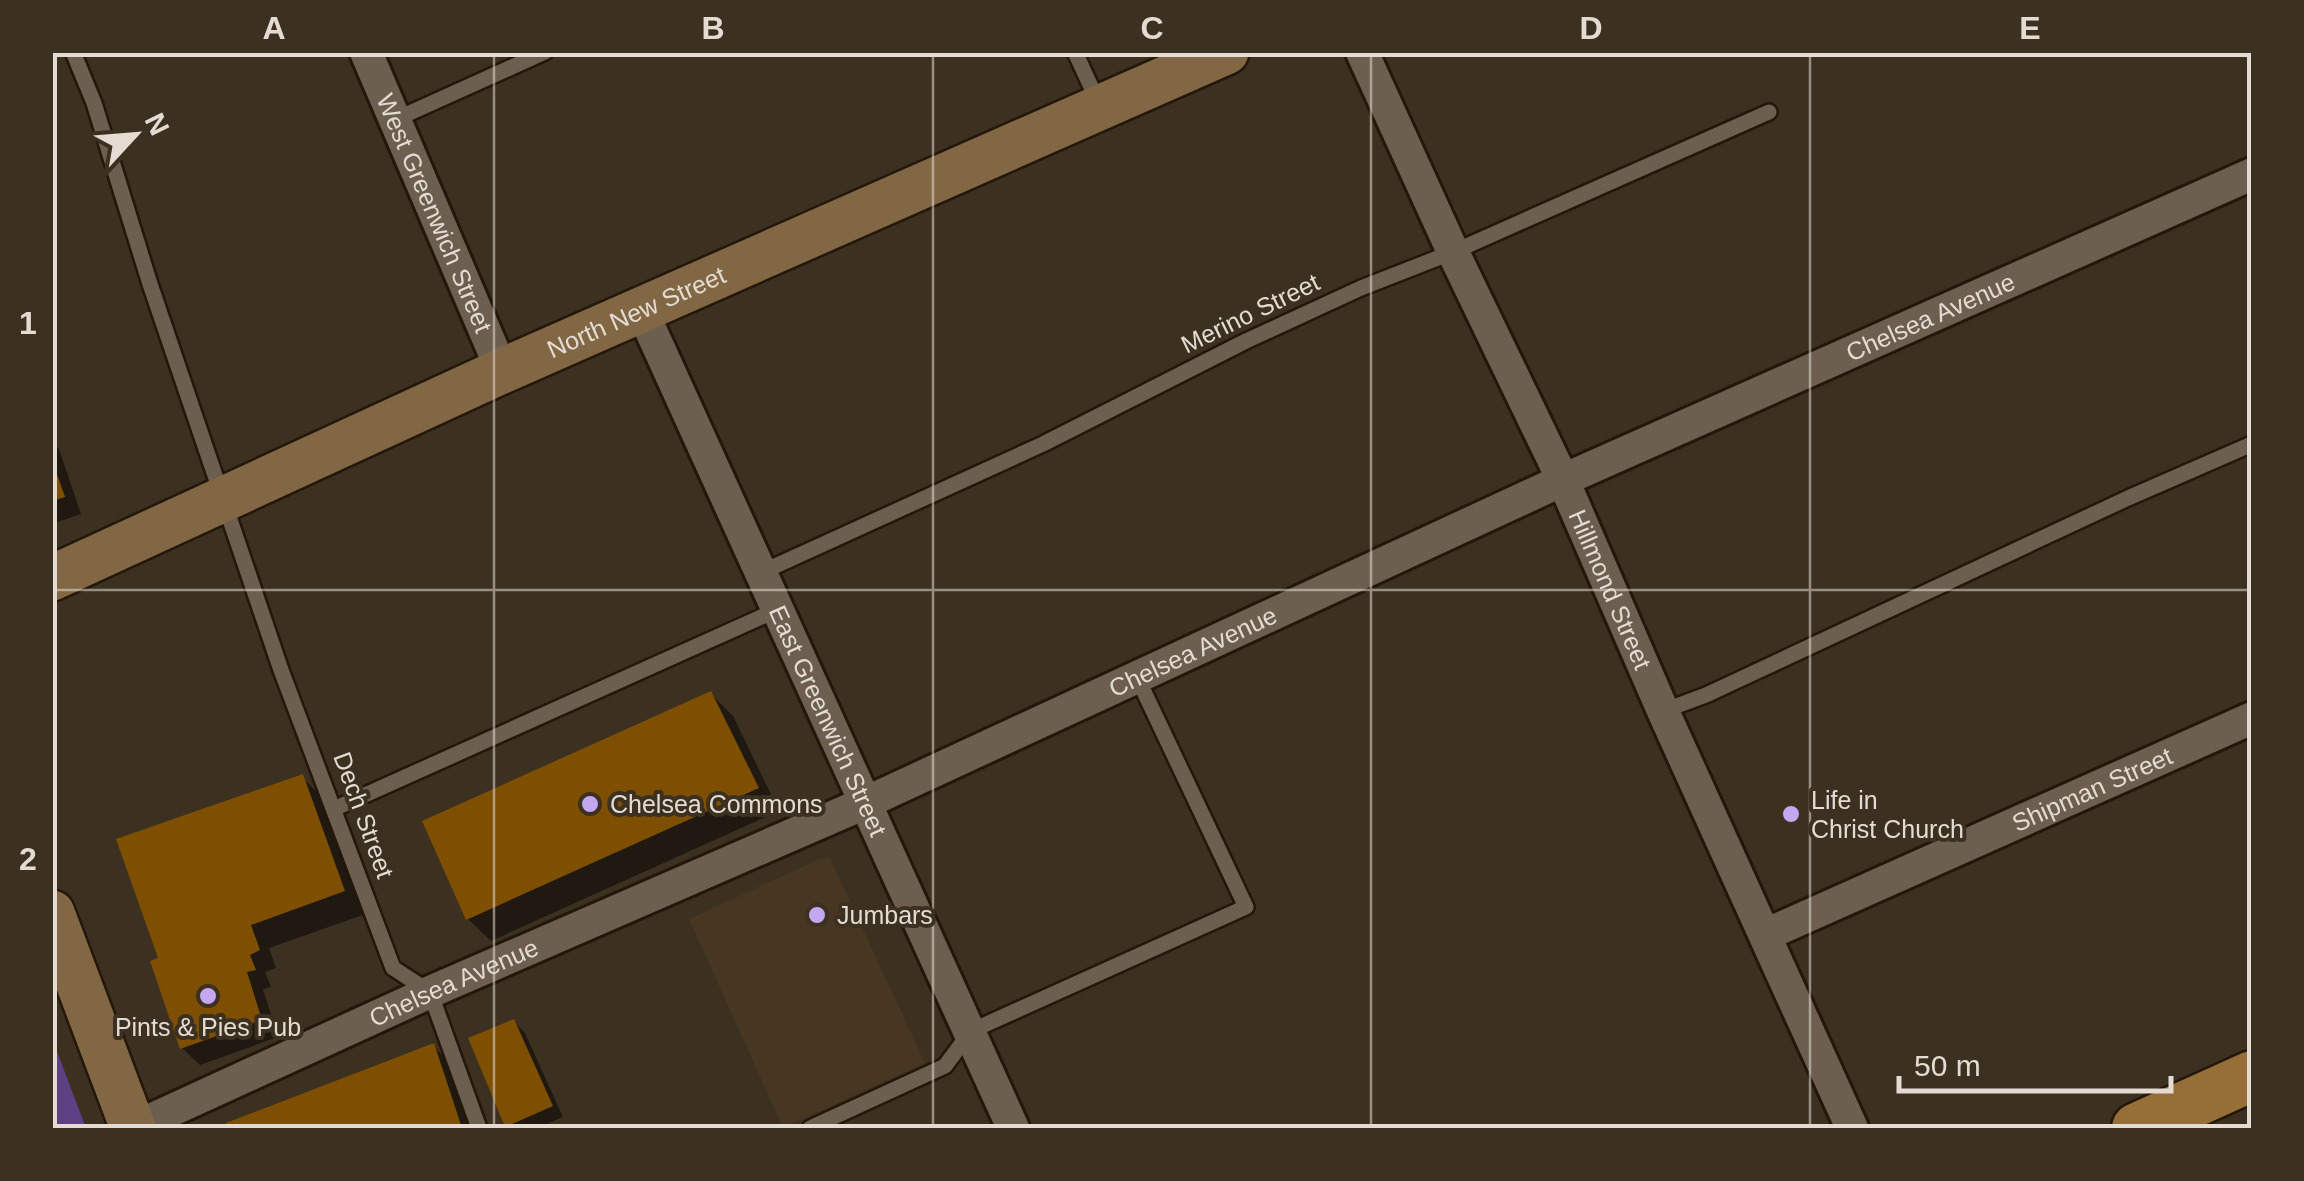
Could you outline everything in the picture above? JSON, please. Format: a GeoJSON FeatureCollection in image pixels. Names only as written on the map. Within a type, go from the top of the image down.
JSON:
{"type":"FeatureCollection","features":[{"type":"Feature","properties":{"kind":"main road"},"geometry":{"type":"LineString","coordinates":[[2138,1128],[2252,1076]]}},
{"type":"Feature","properties":{"kind":"street","name":"West Greenwich Street"},"geometry":{"type":"LineString","coordinates":[[366,52],[502,372]]}},
{"type":"Feature","properties":{"kind":"street","name":"North New Street"},"geometry":{"type":"LineString","coordinates":[[52,578],[502,372],[1226,52]]}},
{"type":"Feature","properties":{"kind":"street","name":"Hillmond Street"},"geometry":{"type":"LineString","coordinates":[[1362,52],[1563,480],[1852,1128]]}},
{"type":"Feature","properties":{"kind":"street","name":"Chelsea Avenue"},"geometry":{"type":"LineString","coordinates":[[133,1128],[430,992],[865,803],[1563,480],[2252,174]]}},
{"type":"Feature","properties":{"kind":"street","name":"East Greenwich Street"},"geometry":{"type":"LineString","coordinates":[[642,312],[1013,1128]]}},
{"type":"Feature","properties":{"kind":"street","name":"Shipman Street"},"geometry":{"type":"LineString","coordinates":[[1765,935],[2252,718]]}},
{"type":"Feature","properties":{"kind":"street"},"geometry":{"type":"LineString","coordinates":[[52,914],[133,1128]]}},
{"type":"Feature","properties":{"kind":"lane","name":"Dech Street"},"geometry":{"type":"LineString","coordinates":[[73,52],[94,103],[150,284],[282,670],[393,968],[430,992]]}},
{"type":"Feature","properties":{"kind":"lane"},"geometry":{"type":"LineString","coordinates":[[394,120],[545,52]]}},
{"type":"Feature","properties":{"kind":"lane"},"geometry":{"type":"LineString","coordinates":[[1075,52],[1100,108]]}},
{"type":"Feature","properties":{"kind":"lane","name":"Merino Street"},"geometry":{"type":"LineString","coordinates":[[760,573],[1042,444],[1294,318],[1769,112]]}},
{"type":"Feature","properties":{"kind":"lane"},"geometry":{"type":"LineString","coordinates":[[1663,711],[1706,695],[2252,444]]}},
{"type":"Feature","properties":{"kind":"lane"},"geometry":{"type":"LineString","coordinates":[[336,808],[777,610]]}},
{"type":"Feature","properties":{"kind":"lane"},"geometry":{"type":"LineString","coordinates":[[810,1128],[945,1066],[971,1032],[1246,907],[1138,677]]}},
{"type":"Feature","properties":{"kind":"lane"},"geometry":{"type":"LineString","coordinates":[[430,992],[479,1128]]}},
{"type":"Feature","properties":{"kind":"shaded area"},"geometry":{"type":"Polygon","coordinates":[[[830,858],[925,1063],[783,1128],[689,919],[819,859],[830,858]]]}},
{"type":"Feature","properties":{"kind":"shaded area"},"geometry":{"type":"Polygon","coordinates":[[[53,1041],[86,1128],[53,1128],[53,1041]]]}},
{"type":"Feature","properties":{"kind":"building"},"geometry":{"type":"Polygon","coordinates":[[[52,460],[65,497],[52,501],[52,460]]]}},
{"type":"Feature","properties":{"kind":"building","name":"Chelsea Commons"},"geometry":{"type":"Polygon","coordinates":[[[711,691],[759,788],[466,920],[422,821],[711,691]]]}},
{"type":"Feature","properties":{"kind":"building"},"geometry":{"type":"Polygon","coordinates":[[[303,774],[345,891],[251,925],[260,950],[250,955],[256,970],[247,972],[262,1020],[180,1049],[150,961],[158,958],[116,839],[303,774]]]}},
{"type":"Feature","properties":{"kind":"building"},"geometry":{"type":"Polygon","coordinates":[[[514,1019],[553,1106],[505,1127],[468,1038],[514,1019]]]}},
{"type":"Feature","properties":{"kind":"building"},"geometry":{"type":"Polygon","coordinates":[[[434,1043],[462,1128],[228,1128],[226,1123],[434,1043]]]}},
{"type":"Feature","properties":{"kind":"place","name":"Chelsea Commons"},"geometry":{"type":"Point","coordinates":[590,804]}},
{"type":"Feature","properties":{"kind":"place","name":"Life in Christ Church"},"geometry":{"type":"Point","coordinates":[1791,814]}},
{"type":"Feature","properties":{"kind":"place","name":"Jumbars"},"geometry":{"type":"Point","coordinates":[817,915]}},
{"type":"Feature","properties":{"kind":"place","name":"Pints & Pies Pub"},"geometry":{"type":"Point","coordinates":[208,996]}}]}
